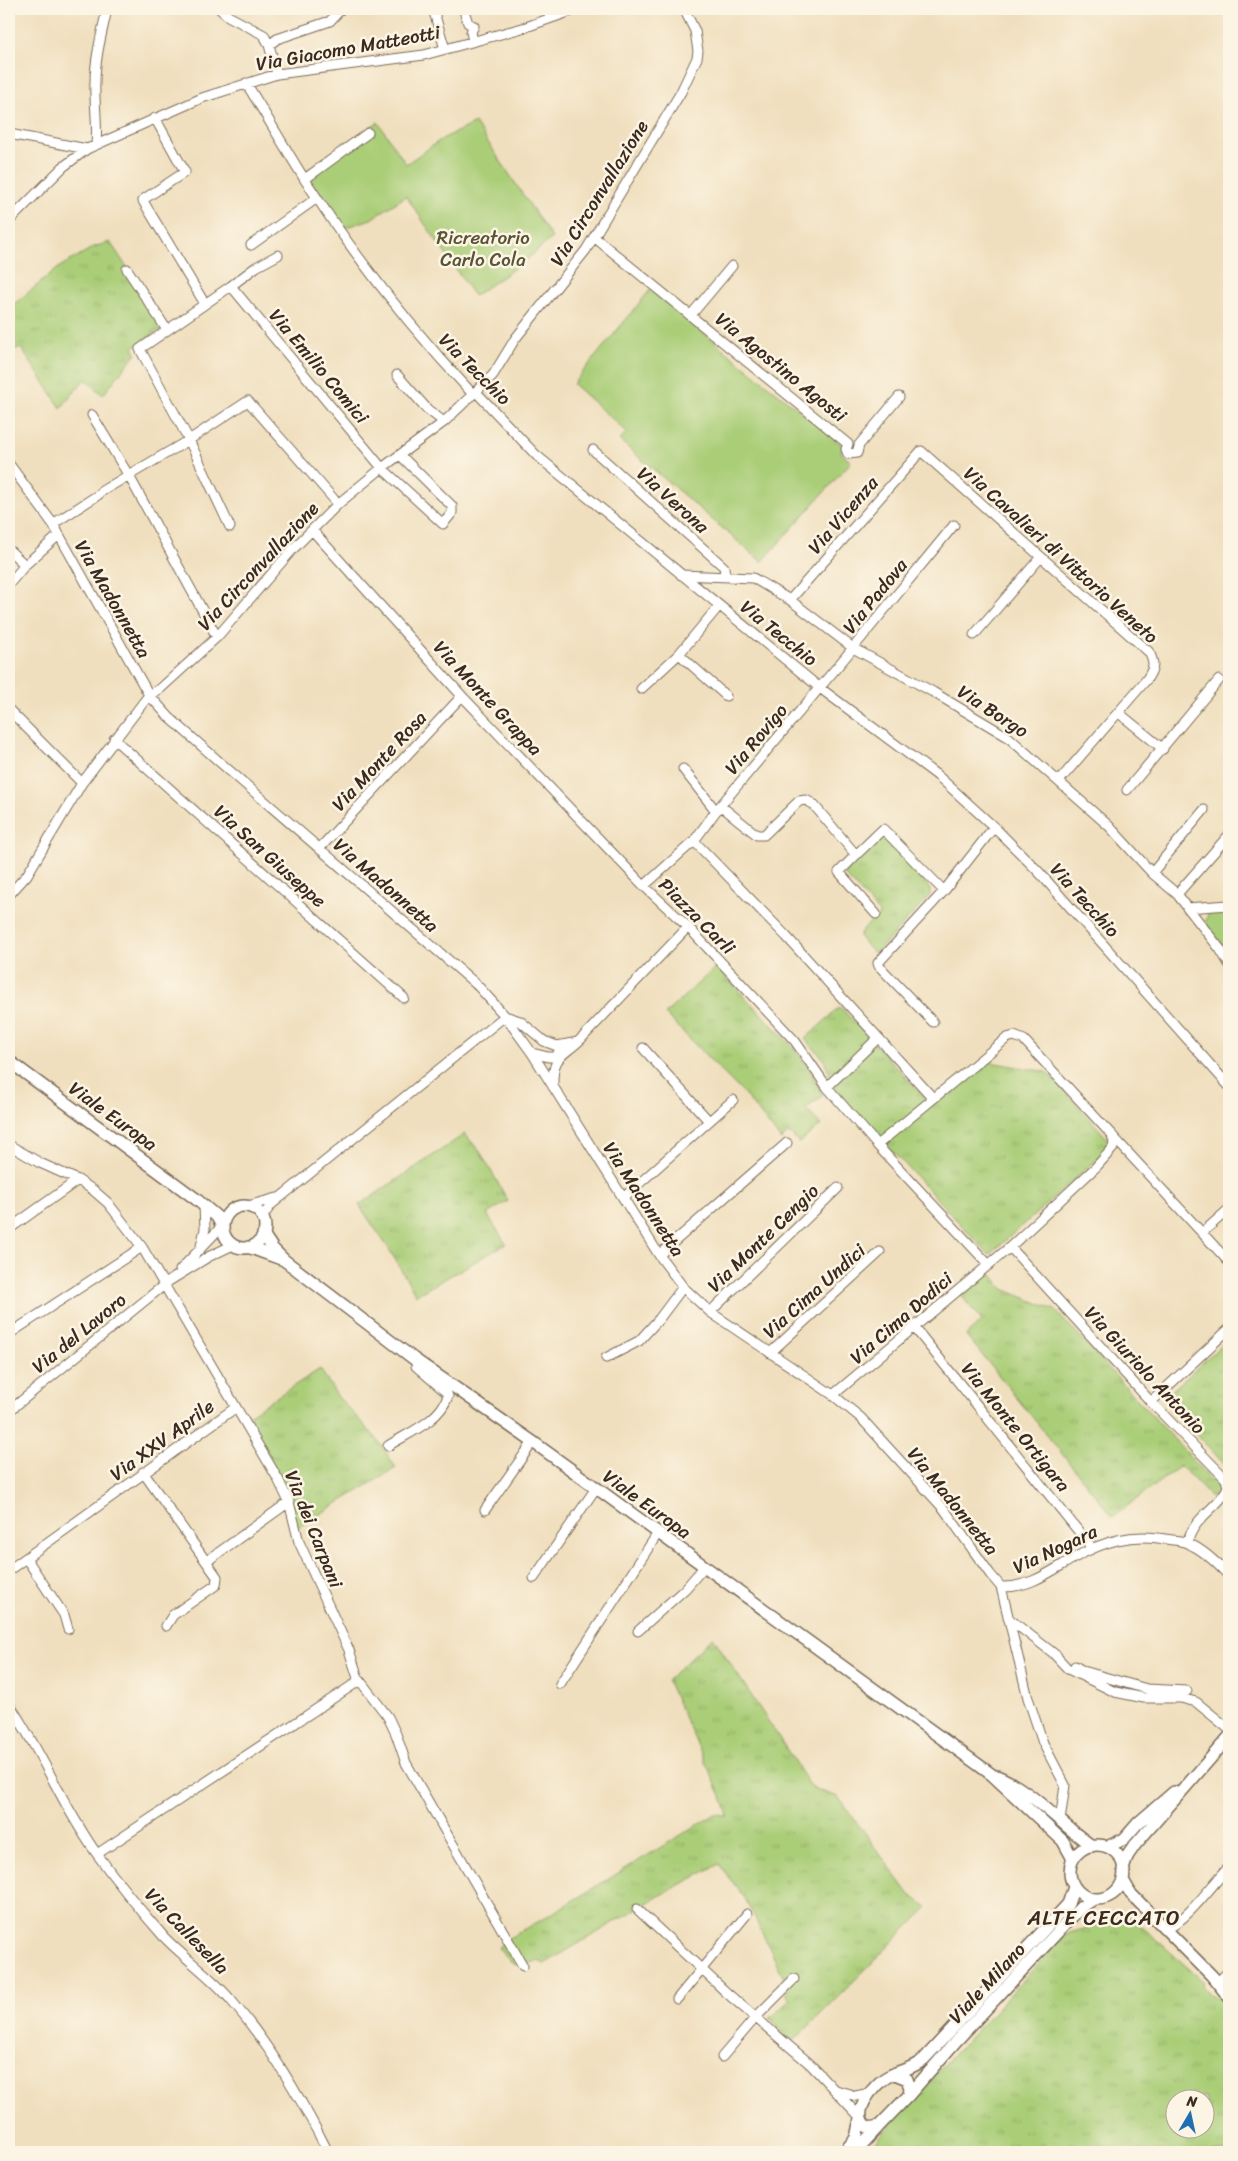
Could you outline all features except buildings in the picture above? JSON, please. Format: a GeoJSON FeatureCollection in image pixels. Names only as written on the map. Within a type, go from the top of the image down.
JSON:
{"type":"FeatureCollection","features":[{"type":"Feature","properties":{"kind":"main road","name":"Viale Europa"},"geometry":{"type":"LineString","coordinates":[[9,1061],[200,1202],[217,1217],[222,1226]]}},
{"type":"Feature","properties":{"kind":"main road","name":"Viale Europa"},"geometry":{"type":"LineString","coordinates":[[200,1202],[214,1205],[242,1206]]}},
{"type":"Feature","properties":{"kind":"main road"},"geometry":{"type":"LineString","coordinates":[[242,1206],[254,1208],[262,1217],[264,1223],[263,1234],[260,1240],[248,1248],[233,1245],[225,1237],[222,1226],[226,1214],[242,1206]]}},
{"type":"Feature","properties":{"kind":"main road","name":"Viale Europa"},"geometry":{"type":"LineString","coordinates":[[263,1234],[273,1249],[284,1260],[414,1358],[991,1774],[1064,1841],[1073,1858]]}},
{"type":"Feature","properties":{"kind":"main road","name":"Viale Europa"},"geometry":{"type":"LineString","coordinates":[[248,1248],[284,1260]]}},
{"type":"Feature","properties":{"kind":"main road"},"geometry":{"type":"LineString","coordinates":[[1110,1896],[1118,1889],[1128,1855],[1229,1737]]}},
{"type":"Feature","properties":{"kind":"main road"},"geometry":{"type":"LineString","coordinates":[[1094,1899],[1081,1894],[1074,1887],[1070,1873],[1073,1858],[1082,1850],[1092,1846],[1107,1847],[1124,1839],[1138,1823],[1198,1771]]}},
{"type":"Feature","properties":{"kind":"main road","name":"Viale Europa"},"geometry":{"type":"LineString","coordinates":[[991,1774],[1014,1783],[1092,1846]]}},
{"type":"Feature","properties":{"kind":"main road"},"geometry":{"type":"LineString","coordinates":[[1107,1847],[1118,1856],[1131,1894],[1218,1982],[1229,1997]]}},
{"type":"Feature","properties":{"kind":"main road","name":"Viale Milano"},"geometry":{"type":"LineString","coordinates":[[844,2152],[856,2138],[862,2107],[870,2093],[886,2077],[911,2068],[924,2059],[1068,1904],[1074,1887]]}},
{"type":"Feature","properties":{"kind":"main road"},"geometry":{"type":"LineString","coordinates":[[1110,1896],[1130,1900],[1176,1940]]}},
{"type":"Feature","properties":{"kind":"main road","name":"Viale Milano"},"geometry":{"type":"LineString","coordinates":[[855,2152],[1081,1907],[1094,1899],[1110,1896]]}},
{"type":"Feature","properties":{"kind":"main road"},"geometry":{"type":"LineString","coordinates":[[895,2074],[907,2079],[910,2088],[909,2095]]}},
{"type":"Feature","properties":{"kind":"main road"},"geometry":{"type":"LineString","coordinates":[[860,2118],[869,2128],[879,2126]]}},
{"type":"Feature","properties":{"kind":"street"},"geometry":{"type":"LineString","coordinates":[[96,145],[97,129],[94,82],[96,60],[107,9]]}},
{"type":"Feature","properties":{"kind":"street"},"geometry":{"type":"LineString","coordinates":[[220,9],[228,16],[264,35],[269,45],[277,74]]}},
{"type":"Feature","properties":{"kind":"street"},"geometry":{"type":"LineString","coordinates":[[269,45],[330,21],[341,9]]}},
{"type":"Feature","properties":{"kind":"street"},"geometry":{"type":"LineString","coordinates":[[433,9],[445,49]]}},
{"type":"Feature","properties":{"kind":"street","name":"Via Giacomo Matteotti"},"geometry":{"type":"LineString","coordinates":[[9,221],[63,167],[87,149],[202,98],[277,74],[424,55],[445,49],[471,32],[526,27],[577,9]]}},
{"type":"Feature","properties":{"kind":"street","name":"Via Circonvallazione"},"geometry":{"type":"LineString","coordinates":[[149,695],[160,689],[217,637],[292,550],[338,504],[382,468],[444,422],[493,376],[515,339],[567,276],[594,237],[667,116],[697,58],[698,41],[693,24],[684,9]]}},
{"type":"Feature","properties":{"kind":"street"},"geometry":{"type":"LineString","coordinates":[[465,14],[471,32]]}},
{"type":"Feature","properties":{"kind":"street","name":"Via Tecchio"},"geometry":{"type":"LineString","coordinates":[[246,83],[305,179],[384,290],[427,345],[470,391],[477,393],[536,455],[681,576],[820,688],[938,776],[994,827],[1038,871],[1229,1086]]}},
{"type":"Feature","properties":{"kind":"street"},"geometry":{"type":"LineString","coordinates":[[156,118],[185,172],[143,201],[206,304]]}},
{"type":"Feature","properties":{"kind":"street"},"geometry":{"type":"LineString","coordinates":[[305,179],[368,133]]}},
{"type":"Feature","properties":{"kind":"street"},"geometry":{"type":"LineString","coordinates":[[9,134],[87,149]]}},
{"type":"Feature","properties":{"kind":"street"},"geometry":{"type":"LineString","coordinates":[[251,245],[318,198]]}},
{"type":"Feature","properties":{"kind":"street","name":"Via Agostino Agosti"},"geometry":{"type":"LineString","coordinates":[[594,237],[848,444],[846,449],[848,454],[857,453],[859,445],[900,397]]}},
{"type":"Feature","properties":{"kind":"street"},"geometry":{"type":"LineString","coordinates":[[230,527],[189,440],[140,350],[256,267],[278,255]]}},
{"type":"Feature","properties":{"kind":"street","name":"Via Agostino Agosti"},"geometry":{"type":"LineString","coordinates":[[691,315],[732,266]]}},
{"type":"Feature","properties":{"kind":"street"},"geometry":{"type":"LineString","coordinates":[[127,269],[167,330]]}},
{"type":"Feature","properties":{"kind":"street","name":"Via Emilio Comici"},"geometry":{"type":"LineString","coordinates":[[232,286],[382,468]]}},
{"type":"Feature","properties":{"kind":"street"},"geometry":{"type":"LineString","coordinates":[[397,375],[427,409],[444,422]]}},
{"type":"Feature","properties":{"kind":"street"},"geometry":{"type":"LineString","coordinates":[[53,524],[100,493],[189,440],[248,401],[338,504]]}},
{"type":"Feature","properties":{"kind":"street"},"geometry":{"type":"LineString","coordinates":[[92,415],[129,476],[217,637]]}},
{"type":"Feature","properties":{"kind":"street","name":"Via Verona"},"geometry":{"type":"LineString","coordinates":[[593,450],[724,567],[725,576]]}},
{"type":"Feature","properties":{"kind":"street","name":"Via Cavalieri di Vittorio Veneto"},"geometry":{"type":"LineString","coordinates":[[920,451],[1149,652],[1154,662],[1154,669],[1146,679],[1058,781]]}},
{"type":"Feature","properties":{"kind":"street","name":"Via Vicenza"},"geometry":{"type":"LineString","coordinates":[[790,600],[920,451]]}},
{"type":"Feature","properties":{"kind":"street"},"geometry":{"type":"LineString","coordinates":[[382,468],[443,524],[452,513],[452,506],[400,455]]}},
{"type":"Feature","properties":{"kind":"street","name":"Via Madonnetta"},"geometry":{"type":"LineString","coordinates":[[9,464],[53,524],[149,695],[170,717],[319,849],[477,985],[505,1016],[532,1053],[659,1256],[683,1287],[710,1312],[833,1396],[861,1418],[910,1470],[944,1510],[1001,1587],[1028,1698],[1042,1743],[1065,1785],[1065,1798],[1060,1821]]}},
{"type":"Feature","properties":{"kind":"street","name":"Via Padova"},"geometry":{"type":"LineString","coordinates":[[820,688],[954,525]]}},
{"type":"Feature","properties":{"kind":"street","name":"Via Monte Grappa"},"geometry":{"type":"LineString","coordinates":[[312,530],[462,696],[644,886]]}},
{"type":"Feature","properties":{"kind":"street"},"geometry":{"type":"LineString","coordinates":[[9,584],[25,565],[59,535]]}},
{"type":"Feature","properties":{"kind":"street"},"geometry":{"type":"LineString","coordinates":[[9,550],[25,565]]}},
{"type":"Feature","properties":{"kind":"street"},"geometry":{"type":"LineString","coordinates":[[974,634],[1040,558]]}},
{"type":"Feature","properties":{"kind":"street","name":"Via Borgo"},"geometry":{"type":"LineString","coordinates":[[681,576],[752,578],[790,600],[853,648],[934,692],[1008,737],[1109,826],[1152,873],[1177,894],[1220,949],[1229,964]]}},
{"type":"Feature","properties":{"kind":"street"},"geometry":{"type":"LineString","coordinates":[[641,689],[678,654],[719,606]]}},
{"type":"Feature","properties":{"kind":"street"},"geometry":{"type":"LineString","coordinates":[[678,654],[726,696]]}},
{"type":"Feature","properties":{"kind":"street"},"geometry":{"type":"LineString","coordinates":[[1128,790],[1219,680]]}},
{"type":"Feature","properties":{"kind":"street","name":"Via Rovigo"},"geometry":{"type":"LineString","coordinates":[[694,841],[718,808],[820,688]]}},
{"type":"Feature","properties":{"kind":"street"},"geometry":{"type":"LineString","coordinates":[[9,895],[27,875],[82,783],[149,695]]}},
{"type":"Feature","properties":{"kind":"street","name":"Via Monte Rosa"},"geometry":{"type":"LineString","coordinates":[[319,849],[462,696]]}},
{"type":"Feature","properties":{"kind":"street"},"geometry":{"type":"LineString","coordinates":[[9,710],[82,783]]}},
{"type":"Feature","properties":{"kind":"street"},"geometry":{"type":"LineString","coordinates":[[1119,712],[1163,749]]}},
{"type":"Feature","properties":{"kind":"street","name":"Via San Giuseppe"},"geometry":{"type":"LineString","coordinates":[[114,739],[404,998]]}},
{"type":"Feature","properties":{"kind":"street"},"geometry":{"type":"LineString","coordinates":[[683,769],[718,808],[758,835],[764,835],[799,802],[806,800],[813,804],[856,855]]}},
{"type":"Feature","properties":{"kind":"street"},"geometry":{"type":"LineString","coordinates":[[1152,873],[1204,810]]}},
{"type":"Feature","properties":{"kind":"street"},"geometry":{"type":"LineString","coordinates":[[933,1022],[878,963],[944,891],[994,827]]}},
{"type":"Feature","properties":{"kind":"street"},"geometry":{"type":"LineString","coordinates":[[876,914],[839,872],[883,829],[944,891]]}},
{"type":"Feature","properties":{"kind":"street"},"geometry":{"type":"LineString","coordinates":[[1177,894],[1229,835]]}},
{"type":"Feature","properties":{"kind":"street"},"geometry":{"type":"LineString","coordinates":[[694,841],[786,936],[932,1098]]}},
{"type":"Feature","properties":{"kind":"street","name":"Piazza Carli"},"geometry":{"type":"LineString","coordinates":[[694,841],[644,886],[688,927],[795,1041],[827,1087],[877,1145],[989,1265]]}},
{"type":"Feature","properties":{"kind":"street"},"geometry":{"type":"LineString","coordinates":[[1187,908],[1229,905]]}},
{"type":"Feature","properties":{"kind":"street"},"geometry":{"type":"LineString","coordinates":[[532,1053],[548,1057],[558,1057],[578,1042],[688,927]]}},
{"type":"Feature","properties":{"kind":"street"},"geometry":{"type":"LineString","coordinates":[[262,1217],[272,1204],[505,1016],[520,1021],[544,1041],[557,1046],[578,1042]]}},
{"type":"Feature","properties":{"kind":"street"},"geometry":{"type":"LineString","coordinates":[[877,1145],[1006,1038],[1014,1036],[1024,1040],[1111,1132],[1229,1262]]}},
{"type":"Feature","properties":{"kind":"street"},"geometry":{"type":"LineString","coordinates":[[827,1087],[877,1039]]}},
{"type":"Feature","properties":{"kind":"street"},"geometry":{"type":"LineString","coordinates":[[552,1087],[552,1071],[558,1057],[557,1046]]}},
{"type":"Feature","properties":{"kind":"street"},"geometry":{"type":"LineString","coordinates":[[643,1048],[708,1120]]}},
{"type":"Feature","properties":{"kind":"street"},"geometry":{"type":"LineString","coordinates":[[623,1198],[708,1120],[733,1100]]}},
{"type":"Feature","properties":{"kind":"street"},"geometry":{"type":"LineString","coordinates":[[1108,1155],[1114,1142],[1111,1132]]}},
{"type":"Feature","properties":{"kind":"street"},"geometry":{"type":"LineString","coordinates":[[659,1256],[787,1143]]}},
{"type":"Feature","properties":{"kind":"street","name":"Via dei Carpani"},"geometry":{"type":"LineString","coordinates":[[9,1145],[40,1164],[78,1180],[93,1190],[108,1204],[142,1247],[166,1283],[235,1408],[278,1479],[289,1502],[299,1542],[348,1650],[358,1678],[388,1717],[406,1763],[523,1966]]}},
{"type":"Feature","properties":{"kind":"street"},"geometry":{"type":"LineString","coordinates":[[1108,1155],[1117,1151],[1131,1154]]}},
{"type":"Feature","properties":{"kind":"street","name":"Via Cima Dodici"},"geometry":{"type":"LineString","coordinates":[[833,1396],[1010,1247],[1108,1155]]}},
{"type":"Feature","properties":{"kind":"street"},"geometry":{"type":"LineString","coordinates":[[9,1229],[78,1180]]}},
{"type":"Feature","properties":{"kind":"street","name":"Via Monte Cengio"},"geometry":{"type":"LineString","coordinates":[[710,1312],[838,1188]]}},
{"type":"Feature","properties":{"kind":"street"},"geometry":{"type":"LineString","coordinates":[[242,1206],[282,1196]]}},
{"type":"Feature","properties":{"kind":"street"},"geometry":{"type":"LineString","coordinates":[[200,1202],[205,1229],[200,1250]]}},
{"type":"Feature","properties":{"kind":"street"},"geometry":{"type":"LineString","coordinates":[[1202,1233],[1229,1208]]}},
{"type":"Feature","properties":{"kind":"street","name":"Via del Lavoro"},"geometry":{"type":"LineString","coordinates":[[9,1411],[166,1283],[222,1226]]}},
{"type":"Feature","properties":{"kind":"street","name":"Via del Lavoro"},"geometry":{"type":"LineString","coordinates":[[166,1283],[208,1257],[233,1245]]}},
{"type":"Feature","properties":{"kind":"street"},"geometry":{"type":"LineString","coordinates":[[9,1334],[142,1247]]}},
{"type":"Feature","properties":{"kind":"street","name":"Via Giuriolo Antonio"},"geometry":{"type":"LineString","coordinates":[[1010,1247],[1151,1402],[1226,1480],[1228,1487],[1224,1494],[1192,1527],[1187,1543]]}},
{"type":"Feature","properties":{"kind":"street","name":"Via Cima Undici"},"geometry":{"type":"LineString","coordinates":[[770,1353],[880,1252]]}},
{"type":"Feature","properties":{"kind":"street"},"geometry":{"type":"LineString","coordinates":[[606,1358],[639,1341],[659,1319],[683,1287]]}},
{"type":"Feature","properties":{"kind":"street","name":"Via Monte Ortigara"},"geometry":{"type":"LineString","coordinates":[[914,1327],[1092,1548]]}},
{"type":"Feature","properties":{"kind":"street"},"geometry":{"type":"LineString","coordinates":[[1151,1402],[1229,1329]]}},
{"type":"Feature","properties":{"kind":"street"},"geometry":{"type":"LineString","coordinates":[[388,1446],[438,1414],[445,1405],[448,1396],[416,1365],[414,1358]]}},
{"type":"Feature","properties":{"kind":"street","name":"Via XXV Aprile"},"geometry":{"type":"LineString","coordinates":[[9,1570],[109,1500],[143,1472],[235,1408]]}},
{"type":"Feature","properties":{"kind":"street"},"geometry":{"type":"LineString","coordinates":[[485,1510],[533,1442]]}},
{"type":"Feature","properties":{"kind":"street"},"geometry":{"type":"LineString","coordinates":[[143,1472],[217,1577],[216,1585],[173,1615],[166,1626]]}},
{"type":"Feature","properties":{"kind":"street"},"geometry":{"type":"LineString","coordinates":[[534,1578],[596,1488]]}},
{"type":"Feature","properties":{"kind":"street"},"geometry":{"type":"LineString","coordinates":[[207,1561],[289,1502]]}},
{"type":"Feature","properties":{"kind":"street"},"geometry":{"type":"LineString","coordinates":[[560,1684],[658,1533]]}},
{"type":"Feature","properties":{"kind":"street","name":"Via Nogara"},"geometry":{"type":"LineString","coordinates":[[1001,1587],[1016,1587],[1048,1574],[1092,1548],[1117,1538],[1136,1536],[1187,1543],[1200,1550],[1228,1574]]}},
{"type":"Feature","properties":{"kind":"street"},"geometry":{"type":"LineString","coordinates":[[26,1558],[64,1615],[68,1629]]}},
{"type":"Feature","properties":{"kind":"street"},"geometry":{"type":"LineString","coordinates":[[638,1631],[685,1589],[704,1567]]}},
{"type":"Feature","properties":{"kind":"street"},"geometry":{"type":"LineString","coordinates":[[1008,1618],[1053,1653],[1083,1671],[1147,1689],[1187,1691]]}},
{"type":"Feature","properties":{"kind":"street"},"geometry":{"type":"LineString","coordinates":[[1053,1653],[1068,1669],[1115,1692],[1144,1698],[1181,1698],[1196,1702],[1229,1729]]}},
{"type":"Feature","properties":{"kind":"street"},"geometry":{"type":"LineString","coordinates":[[97,1854],[356,1683],[358,1678]]}},
{"type":"Feature","properties":{"kind":"street","name":"Via Callesella"},"geometry":{"type":"LineString","coordinates":[[9,1704],[36,1746],[97,1854],[165,1937],[229,1998],[253,2026],[311,2116],[328,2152]]}},
{"type":"Feature","properties":{"kind":"street"},"geometry":{"type":"LineString","coordinates":[[1166,1930],[1174,1925],[1227,1874]]}},
{"type":"Feature","properties":{"kind":"street"},"geometry":{"type":"LineString","coordinates":[[637,1909],[702,1970],[810,2064],[860,2118]]}},
{"type":"Feature","properties":{"kind":"street"},"geometry":{"type":"LineString","coordinates":[[677,1999],[747,1914]]}},
{"type":"Feature","properties":{"kind":"street"},"geometry":{"type":"LineString","coordinates":[[1218,1982],[1229,1970]]}},
{"type":"Feature","properties":{"kind":"street"},"geometry":{"type":"LineString","coordinates":[[722,2057],[756,2017],[794,1979]]}},
{"type":"Feature","properties":{"kind":"street"},"geometry":{"type":"LineString","coordinates":[[831,2087],[856,2096],[870,2093]]}},
{"type":"Feature","properties":{"kind":"green space","name":"Ricreatorio Carlo Cola"},"geometry":{"type":"Polygon","coordinates":[[[378,122],[406,164],[442,139],[475,123],[552,238],[525,261],[474,296],[406,196],[371,219],[344,228],[305,172],[378,122]]]}},
{"type":"Feature","properties":{"kind":"green space"},"geometry":{"type":"Polygon","coordinates":[[[110,242],[164,327],[133,347],[136,353],[103,395],[85,379],[61,408],[21,348],[9,350],[9,308],[61,266],[94,247],[110,242]]]}},
{"type":"Feature","properties":{"kind":"green space"},"geometry":{"type":"Polygon","coordinates":[[[650,290],[842,445],[841,453],[851,462],[762,562],[619,440],[627,432],[573,384],[650,290]]]}},
{"type":"Feature","properties":{"kind":"green space"},"geometry":{"type":"Polygon","coordinates":[[[881,834],[930,889],[930,895],[879,950],[874,952],[870,950],[859,936],[862,930],[880,914],[844,874],[845,869],[881,834]]]}},
{"type":"Feature","properties":{"kind":"green space"},"geometry":{"type":"Polygon","coordinates":[[[1229,909],[1229,955],[1205,923],[1209,912],[1229,909]]]}},
{"type":"Feature","properties":{"kind":"green space"},"geometry":{"type":"Polygon","coordinates":[[[716,967],[792,1046],[807,1065],[823,1095],[806,1109],[821,1125],[799,1143],[789,1133],[781,1140],[743,1093],[665,1014],[716,967]]]}},
{"type":"Feature","properties":{"kind":"green space"},"geometry":{"type":"Polygon","coordinates":[[[840,1007],[932,1105],[984,1061],[1047,1072],[1108,1139],[1108,1150],[989,1255],[835,1089],[824,1059],[805,1039],[840,1007]]]}},
{"type":"Feature","properties":{"kind":"green space"},"geometry":{"type":"Polygon","coordinates":[[[465,1134],[481,1153],[508,1201],[487,1214],[506,1244],[416,1295],[389,1249],[359,1205],[465,1134]]]}},
{"type":"Feature","properties":{"kind":"green space"},"geometry":{"type":"Polygon","coordinates":[[[988,1270],[1003,1289],[1055,1310],[1220,1489],[1211,1497],[1180,1466],[1113,1517],[966,1335],[982,1321],[960,1294],[988,1270]]]}},
{"type":"Feature","properties":{"kind":"green space"},"geometry":{"type":"Polygon","coordinates":[[[1229,1338],[1229,1469],[1163,1399],[1229,1338]]]}},
{"type":"Feature","properties":{"kind":"green space"},"geometry":{"type":"Polygon","coordinates":[[[320,1369],[338,1397],[378,1440],[396,1468],[297,1528],[244,1418],[320,1369]]]}},
{"type":"Feature","properties":{"kind":"green space"},"geometry":{"type":"Polygon","coordinates":[[[713,1637],[805,1780],[812,1788],[838,1797],[910,1895],[928,1907],[792,2043],[770,2018],[791,1999],[787,1996],[787,1984],[746,1900],[719,1864],[654,1899],[544,1964],[539,1960],[525,1964],[516,1964],[508,1959],[498,1948],[503,1941],[714,1815],[728,1816],[724,1802],[667,1680],[713,1637]]]}},
{"type":"Feature","properties":{"kind":"green space"},"geometry":{"type":"Polygon","coordinates":[[[1130,1916],[1204,1982],[1202,1985],[1209,1994],[1221,1999],[1229,2013],[1229,2152],[867,2152],[905,2107],[1066,1934],[1130,1916]]]}},
{"type":"Feature","properties":{"kind":"district","name":"ALTE CECCATO"},"geometry":{"type":"Point","coordinates":[1104,1918]}}]}
